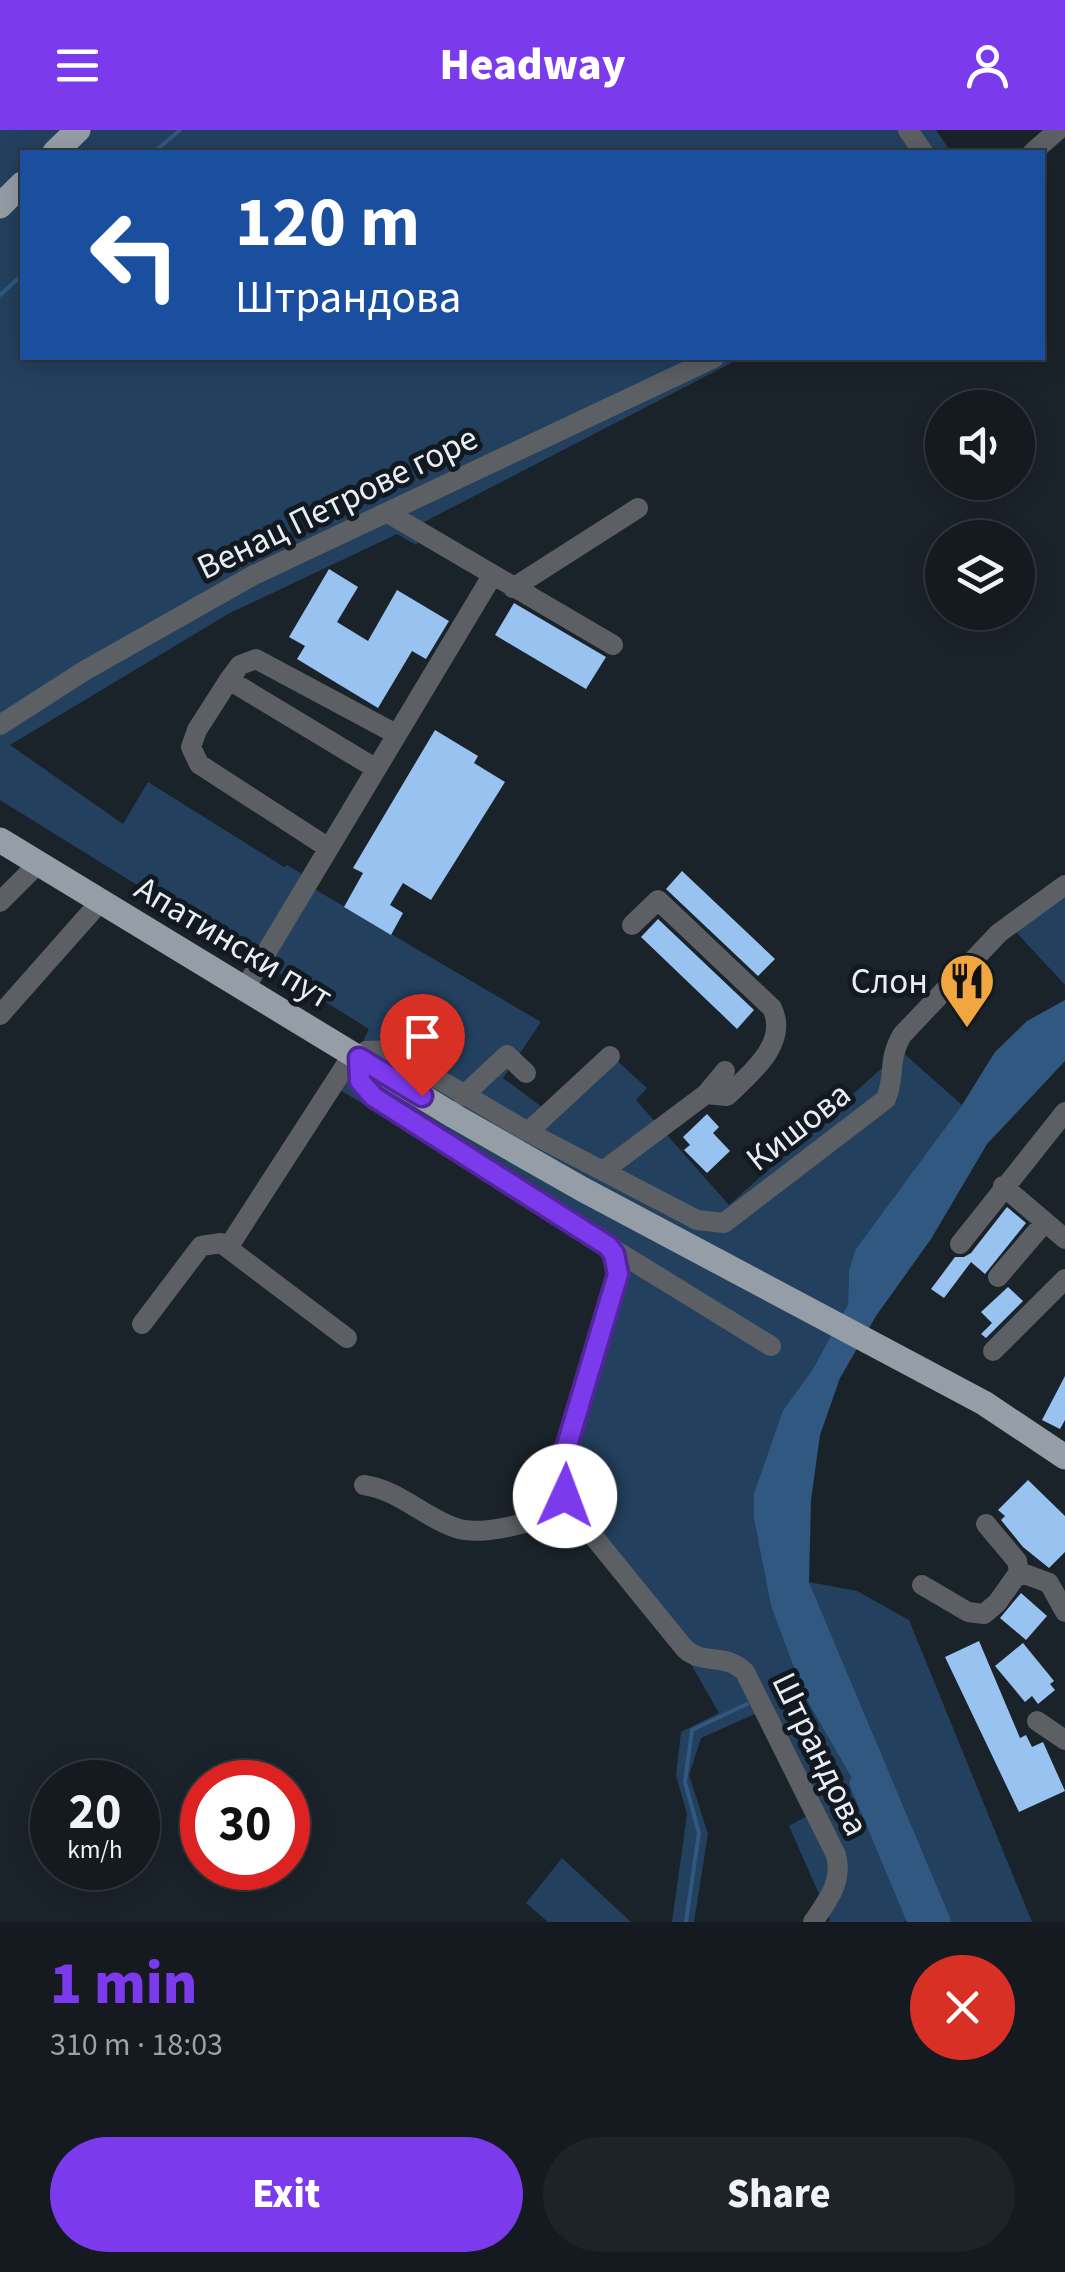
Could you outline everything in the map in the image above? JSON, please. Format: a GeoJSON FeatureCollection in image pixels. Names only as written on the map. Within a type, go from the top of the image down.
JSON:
{"type":"FeatureCollection","features":[{"type":"Feature","properties":{"kind":"main road"},"geometry":{"type":"LineString","coordinates":[[56,150],[78,130]]}},
{"type":"Feature","properties":{"kind":"main road"},"geometry":{"type":"LineString","coordinates":[[0,206],[20,186]]}},
{"type":"Feature","properties":{"kind":"main road","name":"Апатински пут"},"geometry":{"type":"LineString","coordinates":[[0,840],[582,1189],[984,1403],[1065,1458]]}},
{"type":"Feature","properties":{"kind":"street"},"geometry":{"type":"LineString","coordinates":[[1036,150],[1058,130]]}},
{"type":"Feature","properties":{"kind":"street","name":"Венац Петрове горе"},"geometry":{"type":"LineString","coordinates":[[0,725],[84,671],[252,576],[710,360]]}},
{"type":"Feature","properties":{"kind":"street"},"geometry":{"type":"LineString","coordinates":[[513,588],[638,508]]}},
{"type":"Feature","properties":{"kind":"street"},"geometry":{"type":"LineString","coordinates":[[388,513],[614,645]]}},
{"type":"Feature","properties":{"kind":"street"},"geometry":{"type":"LineString","coordinates":[[245,988],[492,576]]}},
{"type":"Feature","properties":{"kind":"street"},"geometry":{"type":"LineString","coordinates":[[327,847],[194,760],[193,739],[229,680],[247,661],[264,661],[396,734]]}},
{"type":"Feature","properties":{"kind":"street"},"geometry":{"type":"LineString","coordinates":[[229,680],[375,768]]}},
{"type":"Feature","properties":{"kind":"street"},"geometry":{"type":"LineString","coordinates":[[0,902],[38,864]]}},
{"type":"Feature","properties":{"kind":"street","name":"Кишова"},"geometry":{"type":"LineString","coordinates":[[603,1171],[706,1224],[734,1218],[886,1098],[891,1086],[891,1054],[902,1035],[1000,934],[1065,885]]}},
{"type":"Feature","properties":{"kind":"street"},"geometry":{"type":"LineString","coordinates":[[632,925],[658,900],[772,1008],[778,1020],[779,1027],[763,1061],[728,1096],[706,1094]]}},
{"type":"Feature","properties":{"kind":"street"},"geometry":{"type":"LineString","coordinates":[[0,1015],[100,902]]}},
{"type":"Feature","properties":{"kind":"street"},"geometry":{"type":"LineString","coordinates":[[229,1246],[356,1056],[366,1051],[389,1050],[463,1096],[603,1171],[706,1094],[725,1071]]}},
{"type":"Feature","properties":{"kind":"street"},"geometry":{"type":"LineString","coordinates":[[463,1096],[507,1055],[526,1073]]}},
{"type":"Feature","properties":{"kind":"street"},"geometry":{"type":"LineString","coordinates":[[356,1056],[360,1081],[374,1097],[771,1346]]}},
{"type":"Feature","properties":{"kind":"street"},"geometry":{"type":"LineString","coordinates":[[528,1132],[610,1056]]}},
{"type":"Feature","properties":{"kind":"street"},"geometry":{"type":"LineString","coordinates":[[960,1244],[1065,1112]]}},
{"type":"Feature","properties":{"kind":"street"},"geometry":{"type":"LineString","coordinates":[[1004,1186],[1065,1239]]}},
{"type":"Feature","properties":{"kind":"street"},"geometry":{"type":"LineString","coordinates":[[998,1276],[1045,1222]]}},
{"type":"Feature","properties":{"kind":"street"},"geometry":{"type":"LineString","coordinates":[[142,1324],[201,1246],[221,1243],[348,1338]]}},
{"type":"Feature","properties":{"kind":"street","name":"Штрандова"},"geometry":{"type":"LineString","coordinates":[[608,1246],[618,1274],[562,1469],[565,1496],[572,1510],[685,1649],[698,1657],[728,1660],[745,1672],[836,1854],[839,1865],[834,1891],[814,1922]]}},
{"type":"Feature","properties":{"kind":"street"},"geometry":{"type":"LineString","coordinates":[[994,1351],[1065,1278]]}},
{"type":"Feature","properties":{"kind":"street"},"geometry":{"type":"LineString","coordinates":[[364,1484],[380,1487],[441,1522],[468,1530],[484,1530],[572,1510]]}},
{"type":"Feature","properties":{"kind":"street"},"geometry":{"type":"LineString","coordinates":[[986,1524],[1017,1561],[1020,1572]]}},
{"type":"Feature","properties":{"kind":"street"},"geometry":{"type":"LineString","coordinates":[[922,1585],[968,1612],[984,1614],[1020,1572]]}},
{"type":"Feature","properties":{"kind":"street"},"geometry":{"type":"LineString","coordinates":[[1020,1572],[1050,1583],[1065,1612]]}},
{"type":"Feature","properties":{"kind":"street"},"geometry":{"type":"LineString","coordinates":[[1052,1731],[1065,1711]]}},
{"type":"Feature","properties":{"kind":"shaded area"},"geometry":{"type":"Polygon","coordinates":[[[0,130],[936,130],[950,150],[20,150],[20,360],[737,360],[422,523],[429,528],[416,545],[397,534],[228,614],[10,745],[123,824],[148,782],[284,867],[302,874],[299,880],[541,1022],[503,1078],[554,1116],[614,1058],[647,1088],[636,1100],[729,1205],[901,1051],[962,1105],[855,1250],[849,1271],[848,1304],[813,1369],[783,1410],[754,1493],[754,1519],[771,1606],[804,1695],[866,1803],[915,1916],[903,1922],[828,1922],[789,1826],[816,1811],[766,1709],[701,1738],[689,1775],[708,1834],[694,1922],[672,1922],[687,1814],[676,1775],[681,1732],[719,1713],[665,1619],[575,1526],[542,1517],[630,1264],[340,1090],[369,1029],[0,800],[0,130]]]}},
{"type":"Feature","properties":{"kind":"shaded area"},"geometry":{"type":"Polygon","coordinates":[[[1065,892],[1065,985],[1015,931],[1065,892]]]}},
{"type":"Feature","properties":{"kind":"shaded area"},"geometry":{"type":"Polygon","coordinates":[[[1065,1000],[1065,1061],[987,1144],[931,1239],[876,1316],[840,1378],[820,1435],[811,1500],[809,1582],[952,1922],[917,1922],[866,1803],[804,1695],[771,1606],[754,1519],[754,1493],[783,1410],[813,1369],[848,1304],[849,1271],[855,1250],[962,1105],[995,1052],[1027,1021],[1065,1000]]]}},
{"type":"Feature","properties":{"kind":"shaded area"},"geometry":{"type":"Polygon","coordinates":[[[809,1582],[857,1591],[909,1620],[1032,1922],[952,1922],[809,1582]]]}},
{"type":"Feature","properties":{"kind":"shaded area"},"geometry":{"type":"Polygon","coordinates":[[[562,1858],[631,1922],[548,1922],[526,1903],[562,1858]]]}},
{"type":"Feature","properties":{"kind":"building"},"geometry":{"type":"Polygon","coordinates":[[[329,569],[358,587],[337,622],[368,641],[397,590],[449,621],[426,659],[412,651],[378,708],[297,659],[305,646],[289,637],[329,569]]]}},
{"type":"Feature","properties":{"kind":"building"},"geometry":{"type":"Polygon","coordinates":[[[514,603],[606,657],[586,689],[495,635],[514,603]]]}},
{"type":"Feature","properties":{"kind":"building"},"geometry":{"type":"Polygon","coordinates":[[[435,730],[478,756],[474,763],[505,782],[431,900],[403,883],[390,905],[403,913],[391,935],[344,907],[363,873],[353,868],[435,730]]]}},
{"type":"Feature","properties":{"kind":"building"},"geometry":{"type":"Polygon","coordinates":[[[682,871],[775,959],[758,976],[666,889],[682,871]]]}},
{"type":"Feature","properties":{"kind":"building"},"geometry":{"type":"Polygon","coordinates":[[[658,919],[754,1010],[737,1029],[641,937],[658,919]]]}},
{"type":"Feature","properties":{"kind":"building"},"geometry":{"type":"Polygon","coordinates":[[[707,1114],[719,1127],[713,1133],[730,1151],[707,1173],[684,1150],[690,1145],[683,1137],[707,1114]]]}},
{"type":"Feature","properties":{"kind":"building"},"geometry":{"type":"Polygon","coordinates":[[[1007,1207],[1026,1223],[985,1274],[971,1262],[944,1298],[931,1289],[955,1257],[971,1253],[1007,1207]]]}},
{"type":"Feature","properties":{"kind":"building"},"geometry":{"type":"Polygon","coordinates":[[[1008,1287],[1023,1301],[986,1338],[981,1334],[992,1323],[981,1312],[1008,1287]]]}},
{"type":"Feature","properties":{"kind":"building"},"geometry":{"type":"Polygon","coordinates":[[[1065,1376],[1065,1420],[1060,1429],[1042,1420],[1065,1376]]]}},
{"type":"Feature","properties":{"kind":"building"},"geometry":{"type":"Polygon","coordinates":[[[1028,1480],[1065,1516],[1065,1552],[1049,1568],[1023,1547],[1001,1520],[1005,1516],[998,1510],[1028,1480]]]}},
{"type":"Feature","properties":{"kind":"building"},"geometry":{"type":"Polygon","coordinates":[[[1021,1593],[1047,1616],[1026,1640],[1000,1618],[1021,1593]]]}},
{"type":"Feature","properties":{"kind":"building"},"geometry":{"type":"Polygon","coordinates":[[[979,1641],[1020,1738],[1026,1735],[1032,1747],[1043,1742],[1065,1791],[1019,1812],[945,1657],[979,1641]]]}},
{"type":"Feature","properties":{"kind":"building"},"geometry":{"type":"Polygon","coordinates":[[[1023,1643],[1054,1681],[1050,1684],[1055,1690],[1038,1704],[1032,1696],[1025,1702],[995,1666],[1023,1643]]]}},
{"type":"Feature","properties":{"kind":"waterway"},"geometry":{"type":"LineString","coordinates":[[156,150],[180,130]]}},
{"type":"Feature","properties":{"kind":"waterway"},"geometry":{"type":"LineString","coordinates":[[0,295],[20,277]]}},
{"type":"Feature","properties":{"kind":"waterway"},"geometry":{"type":"LineString","coordinates":[[686,1922],[699,1833],[685,1782],[692,1730],[747,1704]]}},
{"type":"Feature","properties":{"kind":"waterway"},"geometry":{"type":"LineString","coordinates":[[857,1783],[915,1922]]}},
{"type":"Feature","properties":{"kind":"place","name":"Слон"},"geometry":{"type":"Point","coordinates":[967,1030]}},
{"type":"Feature","properties":{"kind":"route"},"geometry":{"type":"LineString","coordinates":[[422,1096],[359,1058],[360,1081],[374,1097],[608,1246],[618,1264],[565,1452],[565,1496]]}}]}
